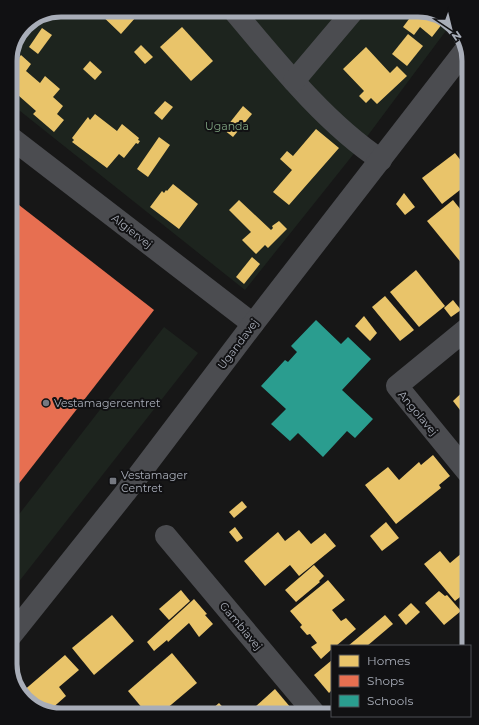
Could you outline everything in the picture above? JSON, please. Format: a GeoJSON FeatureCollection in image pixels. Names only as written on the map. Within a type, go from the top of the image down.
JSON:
{"type":"FeatureCollection","features":[{"type":"Feature","properties":{"kind":"street"},"geometry":{"type":"LineString","coordinates":[[239,17],[294,81],[360,146],[380,160]]}},
{"type":"Feature","properties":{"kind":"street"},"geometry":{"type":"LineString","coordinates":[[294,81],[348,17]]}},
{"type":"Feature","properties":{"kind":"street","name":"Ugandavej"},"geometry":{"type":"LineString","coordinates":[[17,628],[125,493],[253,324],[462,55]]}},
{"type":"Feature","properties":{"kind":"street","name":"Algiervej"},"geometry":{"type":"LineString","coordinates":[[17,143],[253,324]]}},
{"type":"Feature","properties":{"kind":"street","name":"Angolavej"},"geometry":{"type":"LineString","coordinates":[[462,333],[397,386],[462,465]]}},
{"type":"Feature","properties":{"kind":"street","name":"Gambiavej"},"geometry":{"type":"LineString","coordinates":[[166,536],[310,708]]}},
{"type":"Feature","properties":{"kind":"green space","name":"Uganda"},"geometry":{"type":"Polygon","coordinates":[[[62,17],[420,17],[432,19],[448,29],[360,146],[245,290],[17,109],[17,59],[20,44],[24,37],[37,24],[44,20],[62,17]]]}},
{"type":"Feature","properties":{"kind":"green space"},"geometry":{"type":"Polygon","coordinates":[[[164,327],[198,353],[17,584],[17,517],[164,327]]]}},
{"type":"Feature","properties":{"kind":"building: Homes"},"geometry":{"type":"Polygon","coordinates":[[[103,17],[136,17],[121,34],[103,17]]]}},
{"type":"Feature","properties":{"kind":"building: Homes"},"geometry":{"type":"Polygon","coordinates":[[[407,17],[420,17],[432,19],[442,24],[432,37],[420,27],[414,35],[403,27],[409,19],[407,17]]]}},
{"type":"Feature","properties":{"kind":"building: Homes"},"geometry":{"type":"Polygon","coordinates":[[[182,27],[213,61],[191,81],[160,47],[182,27]]]}},
{"type":"Feature","properties":{"kind":"building: Homes"},"geometry":{"type":"Polygon","coordinates":[[[42,28],[52,35],[38,54],[29,47],[42,28]]]}},
{"type":"Feature","properties":{"kind":"building: Homes"},"geometry":{"type":"Polygon","coordinates":[[[408,34],[423,46],[407,66],[392,54],[408,34]]]}},
{"type":"Feature","properties":{"kind":"building: Homes"},"geometry":{"type":"Polygon","coordinates":[[[141,45],[153,57],[145,64],[134,52],[141,45]]]}},
{"type":"Feature","properties":{"kind":"building: Homes"},"geometry":{"type":"Polygon","coordinates":[[[366,47],[390,73],[397,66],[407,76],[377,104],[371,98],[366,103],[359,96],[364,91],[343,69],[366,47]]]}},
{"type":"Feature","properties":{"kind":"building: Homes"},"geometry":{"type":"Polygon","coordinates":[[[21,55],[31,64],[26,71],[40,83],[45,76],[60,89],[53,97],[63,106],[57,114],[64,120],[54,132],[33,114],[36,111],[17,94],[17,60],[21,55]]]}},
{"type":"Feature","properties":{"kind":"building: Homes"},"geometry":{"type":"Polygon","coordinates":[[[90,61],[102,72],[95,80],[83,69],[90,61]]]}},
{"type":"Feature","properties":{"kind":"building: Homes"},"geometry":{"type":"Polygon","coordinates":[[[165,101],[173,107],[162,120],[154,113],[165,101]]]}},
{"type":"Feature","properties":{"kind":"building: Homes"},"geometry":{"type":"Polygon","coordinates":[[[243,106],[252,114],[233,137],[224,130],[243,106]]]}},
{"type":"Feature","properties":{"kind":"building: Homes"},"geometry":{"type":"Polygon","coordinates":[[[95,114],[117,131],[122,124],[139,138],[138,140],[140,141],[138,144],[136,143],[124,158],[119,154],[107,168],[72,142],[74,140],[72,138],[88,117],[90,120],[95,114]]]}},
{"type":"Feature","properties":{"kind":"building: Homes"},"geometry":{"type":"Polygon","coordinates":[[[316,129],[339,148],[289,205],[273,192],[292,170],[280,159],[287,151],[293,156],[316,129]]]}},
{"type":"Feature","properties":{"kind":"building: Homes"},"geometry":{"type":"Polygon","coordinates":[[[159,137],[170,145],[148,177],[137,169],[159,137]]]}},
{"type":"Feature","properties":{"kind":"building: Homes"},"geometry":{"type":"Polygon","coordinates":[[[455,153],[462,162],[462,188],[442,204],[422,178],[455,153]]]}},
{"type":"Feature","properties":{"kind":"building: Homes"},"geometry":{"type":"Polygon","coordinates":[[[173,184],[198,204],[179,229],[150,207],[162,191],[164,193],[173,184]]]}},
{"type":"Feature","properties":{"kind":"building: Homes"},"geometry":{"type":"Polygon","coordinates":[[[404,193],[415,207],[405,215],[396,204],[404,193]]]}},
{"type":"Feature","properties":{"kind":"building: Homes"},"geometry":{"type":"Polygon","coordinates":[[[239,200],[271,230],[273,228],[272,226],[279,221],[287,229],[268,248],[265,245],[256,254],[242,240],[251,232],[229,210],[239,200]]]}},
{"type":"Feature","properties":{"kind":"building: Homes"},"geometry":{"type":"Polygon","coordinates":[[[453,200],[462,211],[462,264],[427,221],[453,200]]]}},
{"type":"Feature","properties":{"kind":"building: Homes"},"geometry":{"type":"Polygon","coordinates":[[[252,257],[260,264],[244,284],[236,277],[252,257]]]}},
{"type":"Feature","properties":{"kind":"building: Homes"},"geometry":{"type":"Polygon","coordinates":[[[416,270],[445,306],[419,327],[390,292],[416,270]]]}},
{"type":"Feature","properties":{"kind":"building: Homes"},"geometry":{"type":"Polygon","coordinates":[[[385,296],[414,330],[400,341],[372,307],[385,296]]]}},
{"type":"Feature","properties":{"kind":"building: Homes"},"geometry":{"type":"Polygon","coordinates":[[[453,300],[461,310],[451,317],[444,308],[453,300]]]}},
{"type":"Feature","properties":{"kind":"building: Homes"},"geometry":{"type":"Polygon","coordinates":[[[364,316],[377,333],[370,341],[355,326],[364,316]]]}},
{"type":"Feature","properties":{"kind":"building: Homes"},"geometry":{"type":"Polygon","coordinates":[[[462,393],[462,413],[453,401],[462,393]]]}},
{"type":"Feature","properties":{"kind":"building: Homes"},"geometry":{"type":"Polygon","coordinates":[[[433,455],[450,476],[439,485],[441,488],[396,524],[365,485],[388,467],[399,480],[419,462],[421,465],[433,455]]]}},
{"type":"Feature","properties":{"kind":"building: Homes"},"geometry":{"type":"Polygon","coordinates":[[[242,501],[247,507],[234,518],[229,512],[242,501]]]}},
{"type":"Feature","properties":{"kind":"building: Homes"},"geometry":{"type":"Polygon","coordinates":[[[386,522],[399,538],[382,551],[370,536],[386,522]]]}},
{"type":"Feature","properties":{"kind":"building: Homes"},"geometry":{"type":"Polygon","coordinates":[[[235,527],[243,538],[237,542],[229,532],[235,527]]]}},
{"type":"Feature","properties":{"kind":"building: Homes"},"geometry":{"type":"Polygon","coordinates":[[[299,530],[311,544],[325,533],[336,546],[299,576],[290,565],[265,586],[244,561],[278,532],[285,541],[299,530]]]}},
{"type":"Feature","properties":{"kind":"building: Homes"},"geometry":{"type":"Polygon","coordinates":[[[440,551],[450,563],[462,553],[462,596],[455,601],[424,564],[440,551]]]}},
{"type":"Feature","properties":{"kind":"building: Homes"},"geometry":{"type":"Polygon","coordinates":[[[314,565],[324,576],[319,581],[320,582],[296,602],[285,590],[314,565]]]}},
{"type":"Feature","properties":{"kind":"building: Homes"},"geometry":{"type":"Polygon","coordinates":[[[328,580],[345,600],[332,610],[341,621],[346,618],[356,629],[337,645],[331,645],[331,650],[321,659],[311,647],[317,643],[310,634],[307,635],[300,627],[302,625],[290,611],[328,580]]]}},
{"type":"Feature","properties":{"kind":"building: Homes"},"geometry":{"type":"Polygon","coordinates":[[[181,590],[190,601],[169,620],[159,609],[181,590]]]}},
{"type":"Feature","properties":{"kind":"building: Homes"},"geometry":{"type":"Polygon","coordinates":[[[439,591],[445,596],[447,595],[461,611],[444,625],[425,603],[439,591]]]}},
{"type":"Feature","properties":{"kind":"building: Homes"},"geometry":{"type":"Polygon","coordinates":[[[194,599],[207,614],[205,615],[213,624],[199,637],[189,623],[168,642],[167,640],[154,651],[147,642],[194,599]]]}},
{"type":"Feature","properties":{"kind":"building: Homes"},"geometry":{"type":"Polygon","coordinates":[[[411,603],[420,612],[406,625],[398,615],[411,603]]]}},
{"type":"Feature","properties":{"kind":"building: Homes"},"geometry":{"type":"Polygon","coordinates":[[[112,615],[134,641],[94,675],[72,648],[112,615]]]}},
{"type":"Feature","properties":{"kind":"building: Homes"},"geometry":{"type":"Polygon","coordinates":[[[385,615],[393,624],[368,645],[349,645],[385,615]]]}},
{"type":"Feature","properties":{"kind":"building: Homes"},"geometry":{"type":"Polygon","coordinates":[[[172,653],[197,683],[167,708],[142,708],[128,691],[172,653]]]}},
{"type":"Feature","properties":{"kind":"building: Homes"},"geometry":{"type":"Polygon","coordinates":[[[65,655],[79,670],[59,687],[66,696],[53,707],[47,706],[34,699],[25,689],[65,655]]]}},
{"type":"Feature","properties":{"kind":"building: Homes"},"geometry":{"type":"Polygon","coordinates":[[[331,661],[331,691],[329,693],[314,675],[331,661]]]}},
{"type":"Feature","properties":{"kind":"building: Homes"},"geometry":{"type":"Polygon","coordinates":[[[275,689],[291,708],[256,708],[255,707],[275,689]]]}},
{"type":"Feature","properties":{"kind":"building: Homes"},"geometry":{"type":"Polygon","coordinates":[[[219,703],[224,708],[213,708],[219,703]]]}},
{"type":"Feature","properties":{"kind":"building: Shops","name":"Vestamagercentret"},"geometry":{"type":"Polygon","coordinates":[[[17,203],[154,310],[17,486],[17,203]]]}},
{"type":"Feature","properties":{"kind":"building: Schools"},"geometry":{"type":"Polygon","coordinates":[[[316,320],[341,344],[348,337],[371,359],[342,390],[373,419],[355,438],[347,431],[323,457],[298,433],[290,441],[271,424],[286,409],[261,386],[285,360],[288,362],[297,352],[291,346],[316,320]]]}},
{"type":"Feature","properties":{"kind":"place","name":"Vestamagercentret"},"geometry":{"type":"Point","coordinates":[46,403]}},
{"type":"Feature","properties":{"kind":"place","name":"Vestamager Centret"},"geometry":{"type":"Point","coordinates":[113,481]}}]}
